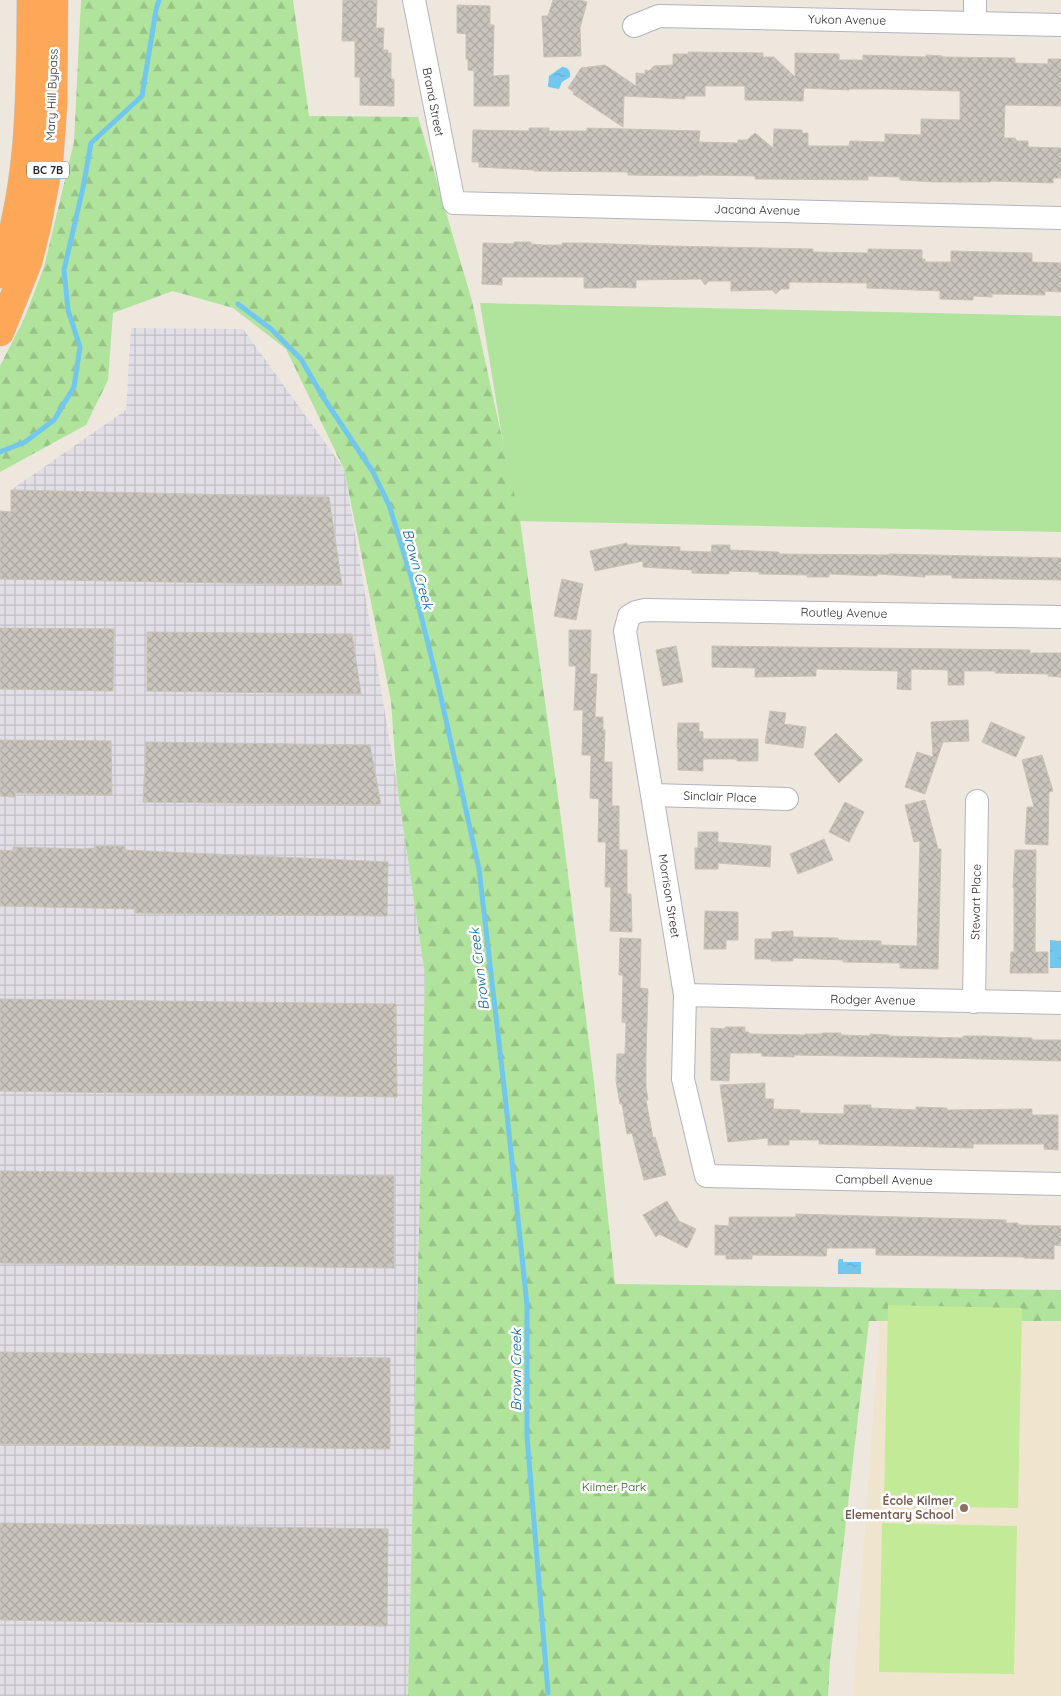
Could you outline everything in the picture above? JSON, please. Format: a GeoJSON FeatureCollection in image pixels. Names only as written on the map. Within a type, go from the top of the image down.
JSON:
{"type":"FeatureCollection","features":[{"type":"Feature","properties":{"kind":"highway","name":"Mary Hill Bypass"},"geometry":{"type":"LineString","coordinates":[[0,274],[8,252],[17,215],[27,155],[32,0]]}},
{"type":"Feature","properties":{"kind":"highway","name":"Mary Hill Bypass"},"geometry":{"type":"LineString","coordinates":[[0,332],[28,262],[49,162],[53,106],[54,0]]}},
{"type":"Feature","properties":{"kind":"street","name":"Brand Street"},"geometry":{"type":"LineString","coordinates":[[414,0],[454,203]]}},
{"type":"Feature","properties":{"kind":"street"},"geometry":{"type":"LineString","coordinates":[[975,0],[975,23]]}},
{"type":"Feature","properties":{"kind":"street","name":"Yukon Avenue"},"geometry":{"type":"LineString","coordinates":[[634,26],[659,16],[1061,25]]}},
{"type":"Feature","properties":{"kind":"street","name":"Jacana Avenue"},"geometry":{"type":"LineString","coordinates":[[454,203],[1061,218]]}},
{"type":"Feature","properties":{"kind":"street","name":"Routley Avenue"},"geometry":{"type":"LineString","coordinates":[[629,616],[640,610],[663,610],[1061,617]]}},
{"type":"Feature","properties":{"kind":"street","name":"Morrison Street"},"geometry":{"type":"LineString","coordinates":[[629,616],[625,636],[685,996],[683,1079],[706,1176]]}},
{"type":"Feature","properties":{"kind":"street","name":"Sinclair Place"},"geometry":{"type":"LineString","coordinates":[[653,795],[787,799]]}},
{"type":"Feature","properties":{"kind":"street","name":"Stewart Place"},"geometry":{"type":"LineString","coordinates":[[974,1002],[977,801]]}},
{"type":"Feature","properties":{"kind":"street","name":"Rodger Avenue"},"geometry":{"type":"LineString","coordinates":[[685,996],[1061,1004]]}},
{"type":"Feature","properties":{"kind":"street","name":"Campbell Avenue"},"geometry":{"type":"LineString","coordinates":[[706,1176],[1061,1184]]}},
{"type":"Feature","properties":{"kind":"shaded area"},"geometry":{"type":"Polygon","coordinates":[[[131,328],[243,329],[344,469],[397,785],[425,975],[408,1696],[0,1696],[0,511],[11,511],[11,490],[126,410],[131,328]]]}},
{"type":"Feature","properties":{"kind":"shaded area","name":"École Kilmer Elementary School"},"geometry":{"type":"Polygon","coordinates":[[[880,1319],[1061,1320],[1061,1696],[853,1696],[880,1319]]]}},
{"type":"Feature","properties":{"kind":"green space","name":"Kilmer Park"},"geometry":{"type":"Polygon","coordinates":[[[81,0],[293,0],[309,116],[418,117],[472,301],[520,520],[560,811],[594,1082],[615,1284],[1061,1290],[1061,1321],[869,1321],[830,1661],[828,1696],[408,1696],[425,975],[397,785],[391,701],[344,469],[286,349],[233,308],[173,291],[113,313],[108,380],[86,425],[0,472],[0,366],[24,319],[44,267],[74,142],[81,0]]]}},
{"type":"Feature","properties":{"kind":"green space"},"geometry":{"type":"Polygon","coordinates":[[[480,303],[1061,316],[1061,532],[516,521],[480,303]]]}},
{"type":"Feature","properties":{"kind":"green space"},"geometry":{"type":"Polygon","coordinates":[[[888,1305],[1022,1308],[1018,1508],[884,1506],[888,1305]]]}},
{"type":"Feature","properties":{"kind":"green space"},"geometry":{"type":"Polygon","coordinates":[[[882,1523],[1017,1526],[1014,1674],[879,1672],[882,1523]]]}},
{"type":"Feature","properties":{"kind":"water"},"geometry":{"type":"Polygon","coordinates":[[[562,67],[569,70],[570,77],[562,82],[559,89],[548,87],[549,76],[562,67]]]}},
{"type":"Feature","properties":{"kind":"water"},"geometry":{"type":"Polygon","coordinates":[[[1050,940],[1061,941],[1061,968],[1050,968],[1050,940]]]}},
{"type":"Feature","properties":{"kind":"water"},"geometry":{"type":"Polygon","coordinates":[[[839,1259],[843,1259],[843,1262],[861,1262],[861,1274],[838,1274],[839,1259]]]}},
{"type":"Feature","properties":{"kind":"building"},"geometry":{"type":"Polygon","coordinates":[[[343,0],[377,0],[376,28],[384,28],[383,50],[388,50],[388,53],[391,53],[391,79],[394,79],[394,106],[360,105],[360,77],[355,77],[355,41],[342,41],[343,0]]]}},
{"type":"Feature","properties":{"kind":"building"},"geometry":{"type":"Polygon","coordinates":[[[553,0],[580,0],[587,2],[580,28],[581,56],[544,57],[542,16],[548,16],[553,0]]]}},
{"type":"Feature","properties":{"kind":"building"},"geometry":{"type":"Polygon","coordinates":[[[457,5],[490,6],[490,25],[494,25],[493,76],[509,75],[509,106],[474,106],[474,71],[468,70],[466,34],[457,33],[457,5]]]}},
{"type":"Feature","properties":{"kind":"building"},"geometry":{"type":"Polygon","coordinates":[[[688,52],[763,53],[763,57],[774,57],[795,77],[795,53],[839,54],[839,60],[863,60],[863,55],[926,57],[926,55],[1015,58],[1015,63],[1048,64],[1048,59],[1061,59],[1061,106],[1005,105],[1004,138],[1028,141],[1028,147],[1061,148],[1061,178],[1053,178],[1053,183],[935,182],[900,180],[900,177],[868,176],[868,180],[755,179],[755,176],[628,175],[628,172],[534,171],[479,167],[479,162],[472,162],[473,130],[529,131],[529,128],[549,128],[549,131],[587,131],[587,128],[700,131],[699,142],[738,143],[738,140],[747,140],[755,133],[773,148],[774,129],[802,130],[802,133],[808,133],[808,146],[849,146],[850,141],[885,142],[885,134],[921,135],[921,119],[960,120],[960,91],[804,88],[803,101],[745,100],[745,86],[705,86],[705,96],[685,96],[685,99],[624,96],[623,127],[573,94],[574,92],[568,88],[581,68],[605,65],[636,86],[636,73],[645,74],[645,70],[649,71],[654,66],[673,65],[673,54],[688,54],[688,52]]]}},
{"type":"Feature","properties":{"kind":"building"},"geometry":{"type":"Polygon","coordinates":[[[514,242],[531,242],[531,244],[544,245],[585,243],[813,249],[813,252],[868,253],[868,249],[922,250],[922,259],[925,259],[925,262],[951,262],[951,251],[1032,253],[1032,262],[1061,263],[1061,292],[1045,291],[1045,295],[992,294],[992,297],[973,296],[973,300],[940,299],[940,291],[867,288],[867,283],[789,282],[789,289],[781,289],[776,294],[772,290],[731,291],[731,281],[709,281],[705,285],[701,279],[636,280],[636,288],[584,288],[584,277],[502,277],[502,285],[482,284],[483,243],[514,244],[514,242]]]}},
{"type":"Feature","properties":{"kind":"building"},"geometry":{"type":"Polygon","coordinates":[[[11,490],[329,497],[342,585],[0,579],[0,511],[11,512],[11,490]]]}},
{"type":"Feature","properties":{"kind":"building"},"geometry":{"type":"Polygon","coordinates":[[[627,543],[627,545],[680,547],[680,551],[711,552],[712,545],[730,545],[730,550],[779,552],[779,554],[889,554],[1061,558],[1061,580],[952,578],[952,575],[925,575],[925,577],[829,574],[829,577],[807,577],[808,575],[759,574],[759,572],[729,571],[729,574],[692,573],[692,570],[643,567],[643,561],[595,571],[590,551],[627,543]]]}},
{"type":"Feature","properties":{"kind":"building"},"geometry":{"type":"Polygon","coordinates":[[[562,579],[583,584],[576,620],[554,616],[562,579]]]}},
{"type":"Feature","properties":{"kind":"building"},"geometry":{"type":"Polygon","coordinates":[[[0,628],[114,629],[113,691],[0,689],[0,628]]]}},
{"type":"Feature","properties":{"kind":"building"},"geometry":{"type":"Polygon","coordinates":[[[569,630],[591,630],[590,674],[597,674],[595,717],[603,717],[603,730],[605,730],[604,762],[612,762],[612,806],[619,806],[619,850],[627,850],[627,894],[631,894],[632,932],[610,931],[611,887],[605,887],[606,842],[598,842],[599,799],[590,798],[591,755],[582,755],[583,710],[574,710],[576,666],[569,666],[569,630]]]}},
{"type":"Feature","properties":{"kind":"building"},"geometry":{"type":"Polygon","coordinates":[[[147,632],[352,634],[361,694],[147,691],[147,632]]]}},
{"type":"Feature","properties":{"kind":"building"},"geometry":{"type":"Polygon","coordinates":[[[676,646],[683,682],[663,686],[656,650],[676,646]]]}},
{"type":"Feature","properties":{"kind":"building"},"geometry":{"type":"Polygon","coordinates":[[[712,646],[1030,650],[1030,653],[1061,653],[1061,677],[1048,676],[1048,674],[964,671],[964,685],[948,685],[948,670],[911,669],[911,690],[897,689],[898,671],[816,669],[816,676],[755,677],[755,668],[712,667],[712,646]]]}},
{"type":"Feature","properties":{"kind":"building"},"geometry":{"type":"Polygon","coordinates":[[[770,711],[786,713],[784,724],[806,727],[803,748],[765,743],[770,711]]]}},
{"type":"Feature","properties":{"kind":"building"},"geometry":{"type":"Polygon","coordinates":[[[968,720],[969,741],[943,742],[925,794],[905,787],[917,752],[933,757],[931,722],[968,720]]]}},
{"type":"Feature","properties":{"kind":"building"},"geometry":{"type":"Polygon","coordinates":[[[991,722],[1025,737],[1016,757],[982,742],[991,722]]]}},
{"type":"Feature","properties":{"kind":"building"},"geometry":{"type":"Polygon","coordinates":[[[678,723],[699,723],[699,731],[703,732],[703,739],[758,739],[758,761],[703,759],[703,771],[678,770],[678,723]]]}},
{"type":"Feature","properties":{"kind":"building"},"geometry":{"type":"Polygon","coordinates":[[[836,733],[863,760],[839,783],[814,754],[836,733]]]}},
{"type":"Feature","properties":{"kind":"building"},"geometry":{"type":"Polygon","coordinates":[[[0,740],[111,741],[112,795],[15,793],[15,797],[0,796],[0,740]]]}},
{"type":"Feature","properties":{"kind":"building"},"geometry":{"type":"Polygon","coordinates":[[[146,742],[370,745],[381,805],[143,802],[146,742]]]}},
{"type":"Feature","properties":{"kind":"building"},"geometry":{"type":"Polygon","coordinates":[[[1042,755],[1053,791],[1049,792],[1048,845],[1025,844],[1027,807],[1034,807],[1022,760],[1042,755]]]}},
{"type":"Feature","properties":{"kind":"building"},"geometry":{"type":"Polygon","coordinates":[[[925,800],[938,849],[941,849],[938,969],[900,968],[900,963],[843,962],[843,960],[793,958],[793,961],[755,959],[755,939],[772,939],[772,932],[793,931],[793,937],[881,941],[881,945],[917,946],[920,841],[914,842],[905,805],[925,800]]]}},
{"type":"Feature","properties":{"kind":"building"},"geometry":{"type":"Polygon","coordinates":[[[845,802],[864,812],[849,842],[829,832],[845,802]]]}},
{"type":"Feature","properties":{"kind":"building"},"geometry":{"type":"Polygon","coordinates":[[[698,832],[718,832],[718,842],[771,846],[770,867],[718,863],[718,869],[695,869],[695,848],[698,848],[698,832]]]}},
{"type":"Feature","properties":{"kind":"building"},"geometry":{"type":"Polygon","coordinates":[[[824,839],[833,860],[798,874],[790,854],[824,839]]]}},
{"type":"Feature","properties":{"kind":"building"},"geometry":{"type":"Polygon","coordinates":[[[95,846],[125,846],[125,850],[388,862],[387,916],[135,913],[135,909],[0,906],[0,850],[13,851],[13,847],[83,849],[95,848],[95,846]]]}},
{"type":"Feature","properties":{"kind":"building"},"geometry":{"type":"Polygon","coordinates":[[[1015,850],[1036,850],[1035,952],[1048,952],[1048,973],[1010,973],[1011,952],[1014,952],[1013,888],[1015,850]]]}},
{"type":"Feature","properties":{"kind":"building"},"geometry":{"type":"Polygon","coordinates":[[[705,911],[738,912],[738,940],[726,940],[726,949],[704,949],[705,911]]]}},
{"type":"Feature","properties":{"kind":"building"},"geometry":{"type":"Polygon","coordinates":[[[620,938],[641,939],[640,988],[648,989],[646,1087],[648,1100],[646,1100],[653,1138],[655,1137],[666,1175],[644,1180],[632,1133],[627,1134],[616,1081],[617,1054],[625,1054],[626,1023],[622,1022],[623,975],[619,975],[620,938]]]}},
{"type":"Feature","properties":{"kind":"building"},"geometry":{"type":"Polygon","coordinates":[[[0,999],[396,1004],[397,1097],[0,1091],[0,999]]]}},
{"type":"Feature","properties":{"kind":"building"},"geometry":{"type":"Polygon","coordinates":[[[725,1027],[745,1027],[745,1032],[749,1032],[749,1034],[805,1035],[841,1033],[841,1035],[870,1036],[870,1034],[963,1038],[963,1036],[984,1036],[1032,1038],[1032,1040],[1061,1040],[1061,1061],[794,1055],[794,1057],[762,1056],[762,1053],[730,1053],[729,1081],[711,1080],[711,1028],[725,1029],[725,1027]]]}},
{"type":"Feature","properties":{"kind":"building"},"geometry":{"type":"Polygon","coordinates":[[[765,1083],[765,1099],[774,1099],[773,1109],[800,1110],[800,1113],[844,1114],[844,1105],[871,1105],[871,1108],[916,1110],[916,1107],[947,1108],[947,1110],[1032,1109],[1032,1115],[1058,1115],[1058,1150],[1044,1149],[1044,1144],[973,1144],[973,1148],[819,1144],[819,1140],[789,1140],[789,1145],[768,1145],[768,1138],[728,1142],[720,1085],[765,1083]]]}},
{"type":"Feature","properties":{"kind":"building"},"geometry":{"type":"Polygon","coordinates":[[[0,1171],[394,1176],[394,1268],[0,1263],[0,1171]]]}},
{"type":"Feature","properties":{"kind":"building"},"geometry":{"type":"Polygon","coordinates":[[[667,1201],[679,1221],[696,1229],[687,1248],[659,1234],[656,1237],[643,1215],[667,1201]]]}},
{"type":"Feature","properties":{"kind":"building"},"geometry":{"type":"Polygon","coordinates":[[[796,1214],[1006,1220],[1006,1223],[1018,1223],[1018,1225],[1061,1226],[1061,1246],[1054,1245],[1054,1259],[876,1255],[876,1248],[827,1248],[826,1256],[752,1255],[752,1259],[726,1259],[726,1255],[715,1255],[715,1225],[729,1226],[729,1217],[796,1217],[796,1214]]]}},
{"type":"Feature","properties":{"kind":"building"},"geometry":{"type":"Polygon","coordinates":[[[0,1352],[390,1358],[390,1449],[0,1444],[0,1352]]]}},
{"type":"Feature","properties":{"kind":"building"},"geometry":{"type":"Polygon","coordinates":[[[0,1523],[388,1529],[387,1626],[0,1620],[0,1523]]]}},
{"type":"Feature","properties":{"kind":"waterway"},"geometry":{"type":"LineString","coordinates":[[0,452],[25,442],[54,420],[74,387],[80,347],[68,310],[64,270],[83,188],[91,143],[142,96],[159,0]]}},
{"type":"Feature","properties":{"kind":"waterway","name":"Brown Creek"},"geometry":{"type":"LineString","coordinates":[[238,304],[271,329],[301,359],[323,397],[373,472],[389,505],[413,583],[438,684],[479,869],[505,1095],[527,1305],[527,1436],[548,1693]]}},
{"type":"Feature","properties":{"kind":"place","name":"École Kilmer Elementary School"},"geometry":{"type":"Point","coordinates":[964,1508]}}]}
